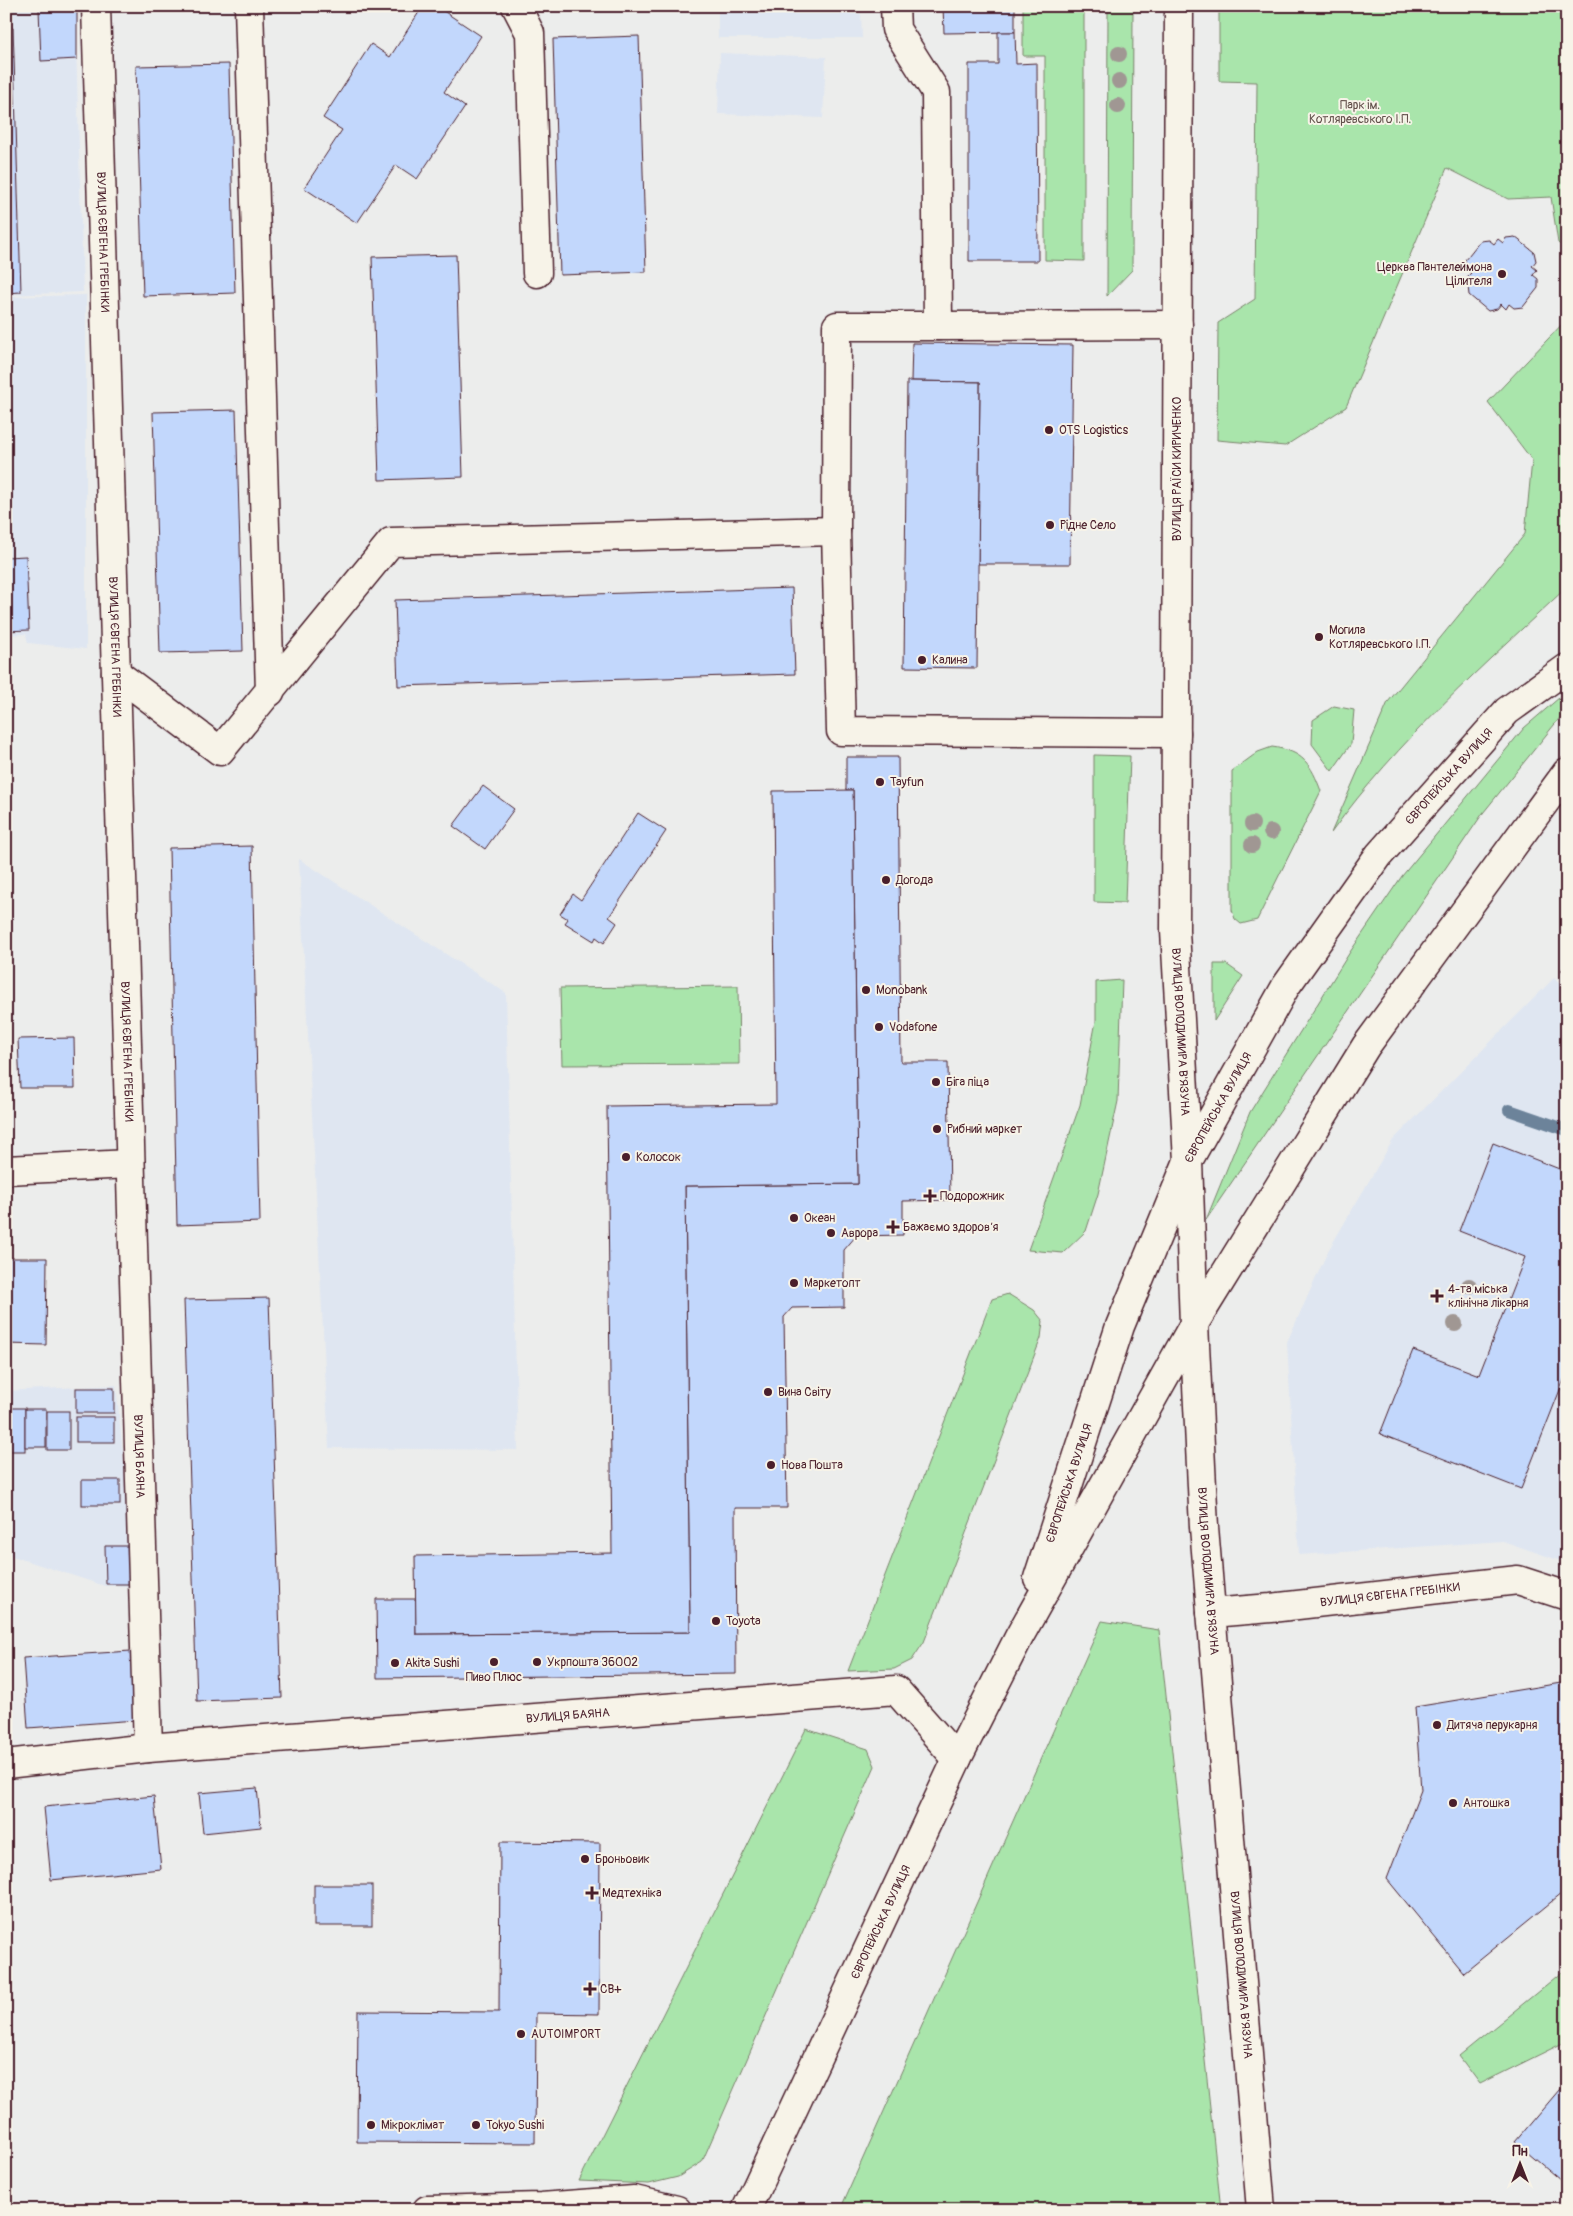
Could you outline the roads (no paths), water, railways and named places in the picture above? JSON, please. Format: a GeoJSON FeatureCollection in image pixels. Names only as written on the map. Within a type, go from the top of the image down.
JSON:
{"type":"FeatureCollection","features":[{"type":"Feature","properties":{"kind":"main road","name":"ВУЛИЦЯ ЄВГЕНА ГРЕБІНКИ"},"geometry":{"type":"LineString","coordinates":[[96,6],[130,1164]]}},
{"type":"Feature","properties":{"kind":"main road"},"geometry":{"type":"LineString","coordinates":[[249,6],[270,692]]}},
{"type":"Feature","properties":{"kind":"main road"},"geometry":{"type":"LineString","coordinates":[[516,6],[530,34],[538,273]]}},
{"type":"Feature","properties":{"kind":"main road"},"geometry":{"type":"LineString","coordinates":[[895,6],[896,29],[936,92],[938,326]]}},
{"type":"Feature","properties":{"kind":"main road","name":"ВУЛИЦЯ РАЇСИ КИРИЧЕНКО"},"geometry":{"type":"LineString","coordinates":[[1175,931],[1179,6]]}},
{"type":"Feature","properties":{"kind":"main road"},"geometry":{"type":"LineString","coordinates":[[1176,733],[841,731],[836,531],[837,326],[1178,325]]}},
{"type":"Feature","properties":{"kind":"main road"},"geometry":{"type":"LineString","coordinates":[[116,673],[220,751],[391,542],[836,531]]}},
{"type":"Feature","properties":{"kind":"main road","name":"ЄВРОПЕЙСЬКА ВУЛИЦЯ"},"geometry":{"type":"LineString","coordinates":[[1019,1637],[1120,1326],[1188,1161],[1295,971],[1379,855],[1507,711],[1567,668]]}},
{"type":"Feature","properties":{"kind":"main road","name":"ЄВРОПЕЙСЬКА ВУЛИЦЯ"},"geometry":{"type":"LineString","coordinates":[[746,2210],[956,1760],[1019,1637],[1194,1324],[1366,1046],[1567,772]]}},
{"type":"Feature","properties":{"kind":"main road","name":"ВУЛИЦЯ ВОЛОДИМИРА В'ЯЗУНА"},"geometry":{"type":"LineString","coordinates":[[1175,931],[1188,1161],[1203,1512],[1261,2210]]}},
{"type":"Feature","properties":{"kind":"main road"},"geometry":{"type":"LineString","coordinates":[[6,1170],[130,1164]]}},
{"type":"Feature","properties":{"kind":"main road","name":"ВУЛИЦЯ БАЯНА"},"geometry":{"type":"LineString","coordinates":[[130,1164],[148,1748]]}},
{"type":"Feature","properties":{"kind":"main road","name":"ВУЛИЦЯ ЄВГЕНА ГРЕБІНКИ"},"geometry":{"type":"LineString","coordinates":[[1211,1613],[1281,1607],[1518,1580],[1567,1596]]}},
{"type":"Feature","properties":{"kind":"main road","name":"ВУЛИЦЯ БАЯНА"},"geometry":{"type":"LineString","coordinates":[[6,1764],[148,1748],[896,1690],[956,1760]]}},
{"type":"Feature","properties":{"kind":"main road"},"geometry":{"type":"LineString","coordinates":[[427,2210],[541,2207],[634,2200],[677,2210]]}},
{"type":"Feature","properties":{"kind":"waterway"},"geometry":{"type":"LineString","coordinates":[[1509,1110],[1567,1130]]}},
{"type":"Feature","properties":{"kind":"place","name":"Церква Пантелеймона Цілителя"},"geometry":{"type":"Point","coordinates":[1502,274]}},
{"type":"Feature","properties":{"kind":"place","name":"OTS Logistics"},"geometry":{"type":"Point","coordinates":[1049,430]}},
{"type":"Feature","properties":{"kind":"place","name":"Рідне Село"},"geometry":{"type":"Point","coordinates":[1050,525]}},
{"type":"Feature","properties":{"kind":"place","name":"Могила Котляревського І.П."},"geometry":{"type":"Point","coordinates":[1319,637]}},
{"type":"Feature","properties":{"kind":"place","name":"Калина"},"geometry":{"type":"Point","coordinates":[922,660]}},
{"type":"Feature","properties":{"kind":"place","name":"Tayfun"},"geometry":{"type":"Point","coordinates":[880,782]}},
{"type":"Feature","properties":{"kind":"place","name":"Догода"},"geometry":{"type":"Point","coordinates":[886,880]}},
{"type":"Feature","properties":{"kind":"place","name":"Monobank"},"geometry":{"type":"Point","coordinates":[866,990]}},
{"type":"Feature","properties":{"kind":"place","name":"Vodafone"},"geometry":{"type":"Point","coordinates":[879,1027]}},
{"type":"Feature","properties":{"kind":"place","name":"Біга піца"},"geometry":{"type":"Point","coordinates":[936,1082]}},
{"type":"Feature","properties":{"kind":"place","name":"Рибний маркет"},"geometry":{"type":"Point","coordinates":[937,1129]}},
{"type":"Feature","properties":{"kind":"place","name":"Колосок"},"geometry":{"type":"Point","coordinates":[626,1157]}},
{"type":"Feature","properties":{"kind":"place","name":"Подорожник"},"geometry":{"type":"Point","coordinates":[930,1196]}},
{"type":"Feature","properties":{"kind":"place","name":"Океан"},"geometry":{"type":"Point","coordinates":[794,1218]}},
{"type":"Feature","properties":{"kind":"place","name":"Бажаємо здоровʼя"},"geometry":{"type":"Point","coordinates":[893,1227]}},
{"type":"Feature","properties":{"kind":"place","name":"Аврора"},"geometry":{"type":"Point","coordinates":[831,1233]}},
{"type":"Feature","properties":{"kind":"place","name":"Маркетопт"},"geometry":{"type":"Point","coordinates":[794,1283]}},
{"type":"Feature","properties":{"kind":"place","name":"4-та міська клінічна лікарня"},"geometry":{"type":"Point","coordinates":[1437,1296]}},
{"type":"Feature","properties":{"kind":"place","name":"Вина Світу"},"geometry":{"type":"Point","coordinates":[768,1392]}},
{"type":"Feature","properties":{"kind":"place","name":"Нова Пошта"},"geometry":{"type":"Point","coordinates":[771,1465]}},
{"type":"Feature","properties":{"kind":"place","name":"Toyota"},"geometry":{"type":"Point","coordinates":[716,1621]}},
{"type":"Feature","properties":{"kind":"place","name":"Пиво Плюс"},"geometry":{"type":"Point","coordinates":[494,1662]}},
{"type":"Feature","properties":{"kind":"place","name":"Укрпошта 36002"},"geometry":{"type":"Point","coordinates":[537,1662]}},
{"type":"Feature","properties":{"kind":"place","name":"Akita Sushi"},"geometry":{"type":"Point","coordinates":[395,1663]}},
{"type":"Feature","properties":{"kind":"place","name":"Дитяча перукарня"},"geometry":{"type":"Point","coordinates":[1437,1725]}},
{"type":"Feature","properties":{"kind":"place","name":"Антошка"},"geometry":{"type":"Point","coordinates":[1453,1803]}},
{"type":"Feature","properties":{"kind":"place","name":"Броньовик"},"geometry":{"type":"Point","coordinates":[585,1859]}},
{"type":"Feature","properties":{"kind":"place","name":"Медтехніка"},"geometry":{"type":"Point","coordinates":[592,1893]}},
{"type":"Feature","properties":{"kind":"place","name":"СВ+"},"geometry":{"type":"Point","coordinates":[590,1989]}},
{"type":"Feature","properties":{"kind":"place","name":"AUTOIMPORT"},"geometry":{"type":"Point","coordinates":[521,2034]}},
{"type":"Feature","properties":{"kind":"place","name":"Мікроклімат"},"geometry":{"type":"Point","coordinates":[371,2125]}},
{"type":"Feature","properties":{"kind":"place","name":"Tokyo Sushi"},"geometry":{"type":"Point","coordinates":[476,2125]}},
{"type":"Feature","properties":{"kind":"park label","name":"Парк ім. Котляревського І.П."},"geometry":{"type":"Point","coordinates":[1360,112]}}]}
